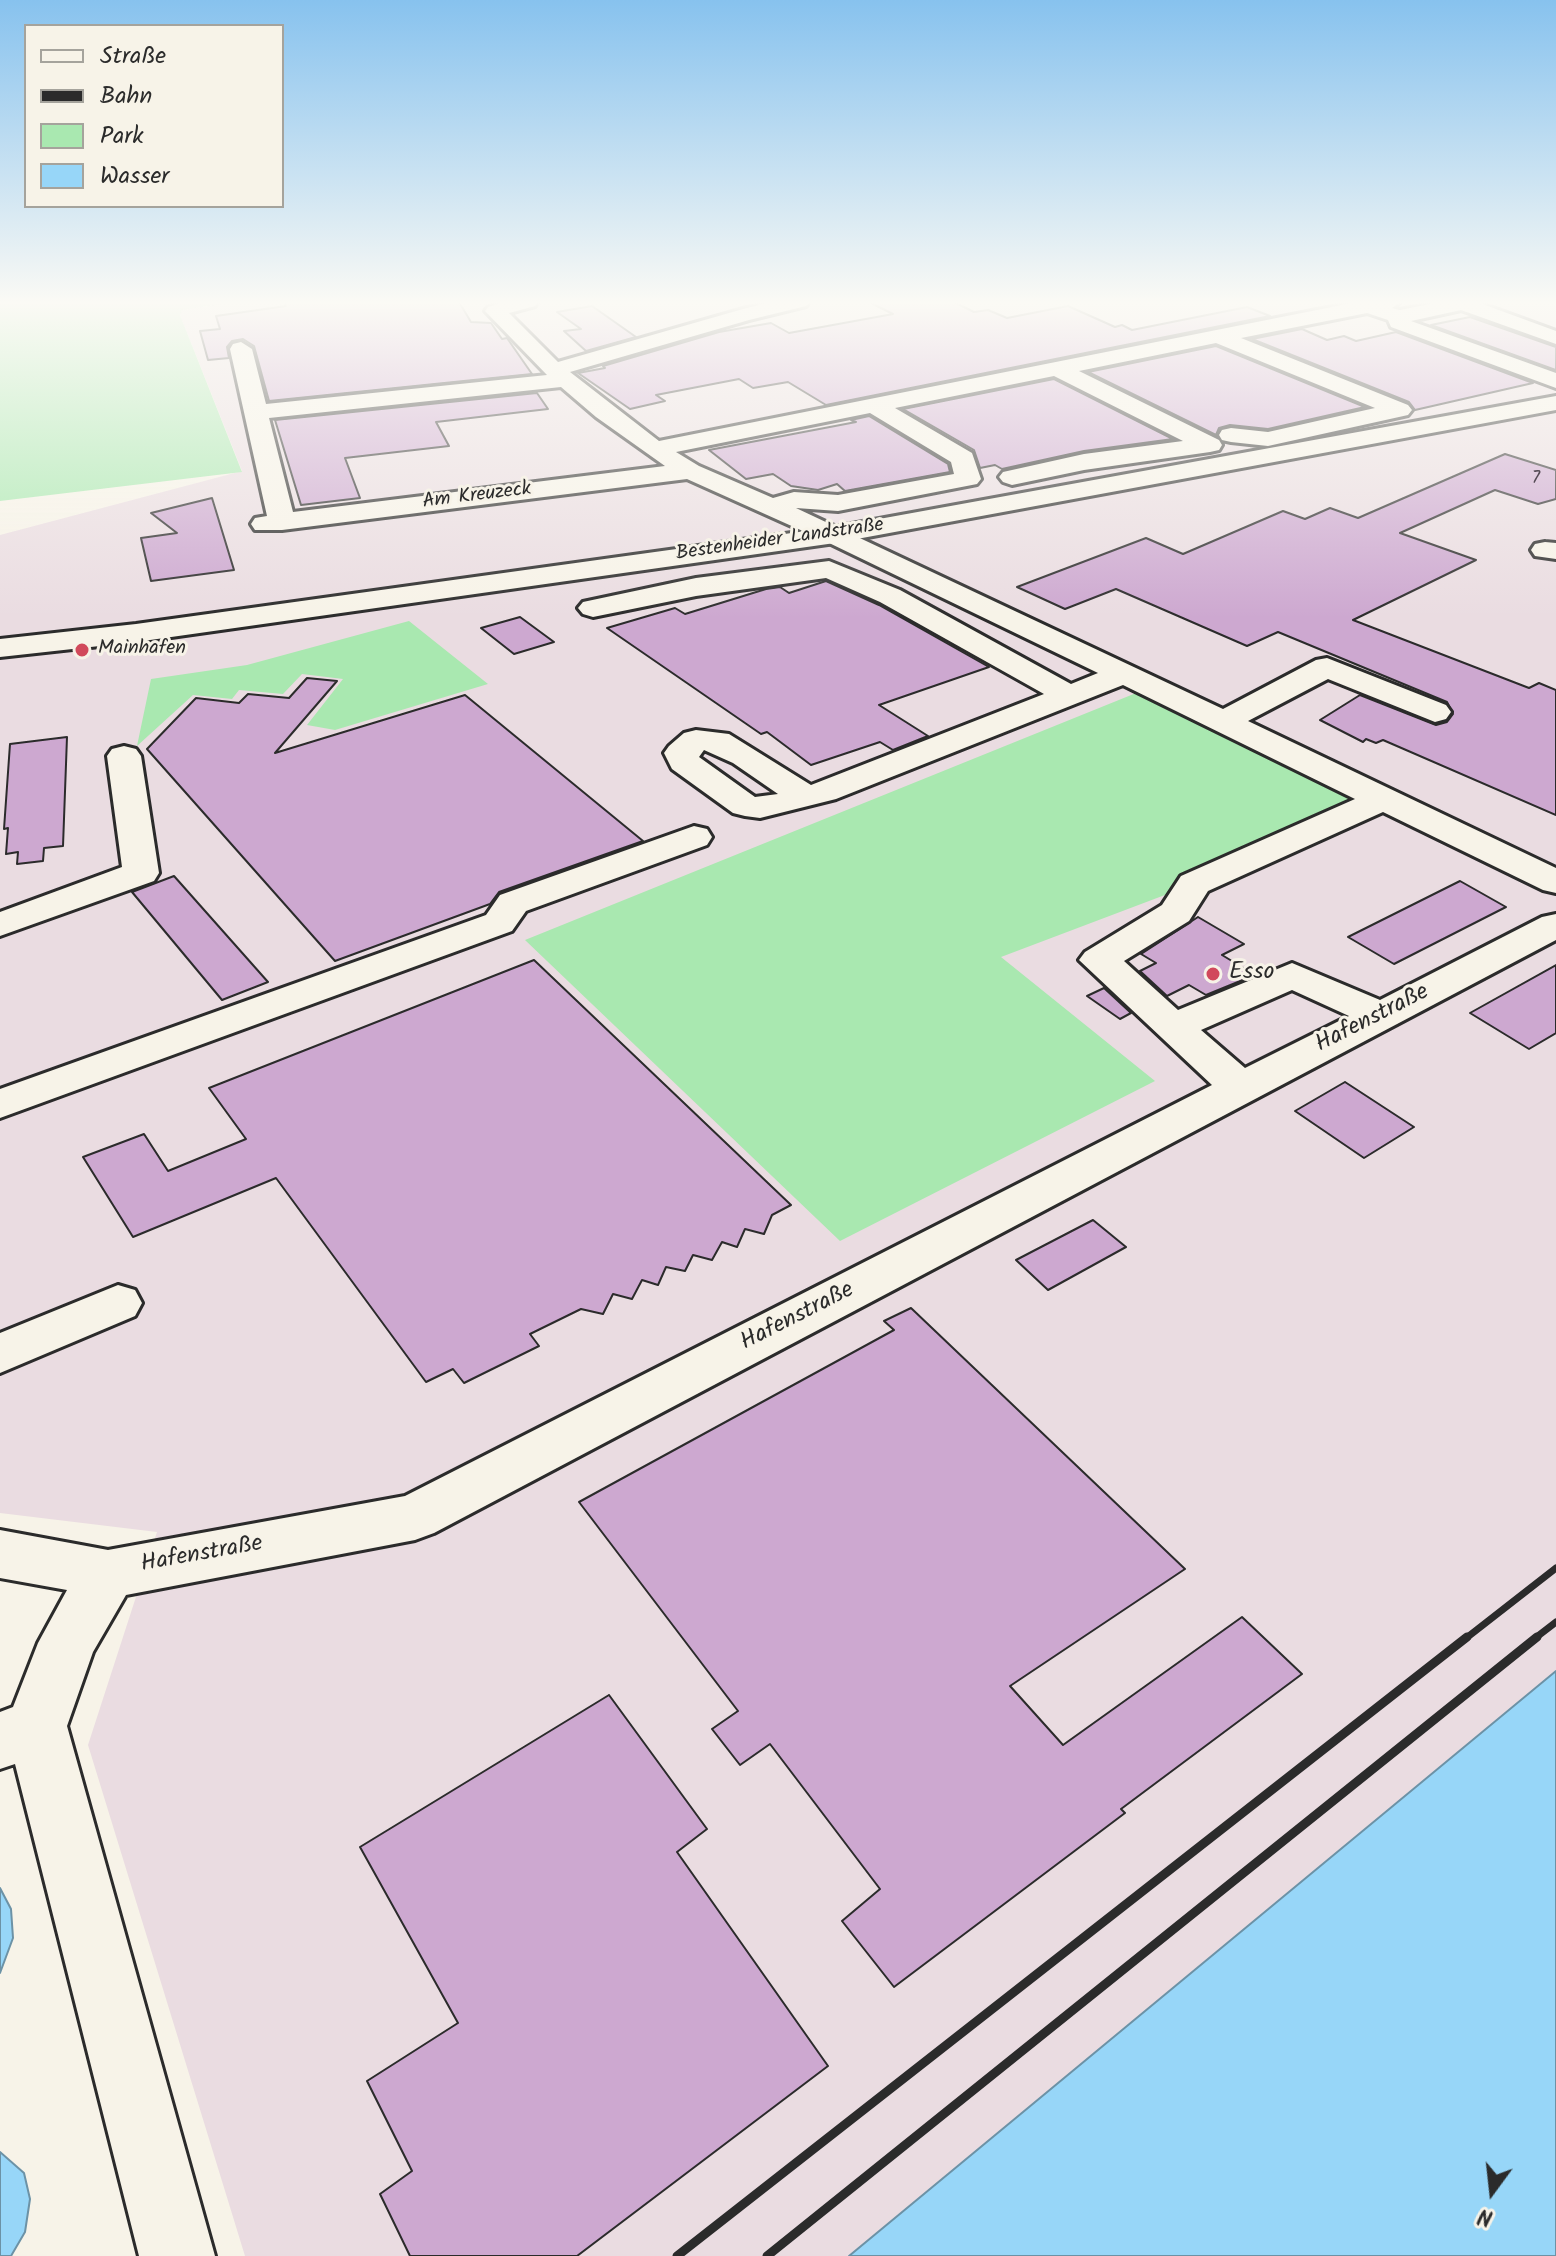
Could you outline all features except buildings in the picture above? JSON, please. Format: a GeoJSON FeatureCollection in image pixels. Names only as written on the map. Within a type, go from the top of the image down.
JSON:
{"type":"FeatureCollection","features":[{"type":"Feature","properties":{"kind":"street"},"geometry":{"type":"LineString","coordinates":[[254,407],[255,412],[294,407]]}},
{"type":"Feature","properties":{"kind":"street"},"geometry":{"type":"LineString","coordinates":[[601,407],[654,449],[690,471],[835,535],[1556,882]]}},
{"type":"Feature","properties":{"kind":"street"},"geometry":{"type":"LineString","coordinates":[[654,449],[863,407]]}},
{"type":"Feature","properties":{"kind":"street"},"geometry":{"type":"LineString","coordinates":[[772,507],[794,500],[838,503],[968,479],[963,458],[878,407]]}},
{"type":"Feature","properties":{"kind":"street"},"geometry":{"type":"LineString","coordinates":[[1012,477],[1084,462],[1210,445],[1135,407]]}},
{"type":"Feature","properties":{"kind":"street"},"geometry":{"type":"LineString","coordinates":[[1231,435],[1268,439],[1400,410],[1393,407]]}},
{"type":"Feature","properties":{"kind":"street","name":"Bestenheider Landstraße"},"geometry":{"type":"LineString","coordinates":[[0,648],[136,633],[835,535],[1533,407]]}},
{"type":"Feature","properties":{"kind":"street","name":"Am Kreuzeck"},"geometry":{"type":"LineString","coordinates":[[255,412],[273,523],[690,471]]}},
{"type":"Feature","properties":{"kind":"street"},"geometry":{"type":"LineString","coordinates":[[593,608],[696,587],[829,569],[890,596],[1068,695]]}},
{"type":"Feature","properties":{"kind":"street"},"geometry":{"type":"LineString","coordinates":[[1223,722],[1327,667],[1435,712]]}},
{"type":"Feature","properties":{"kind":"street"},"geometry":{"type":"LineString","coordinates":[[806,797],[1124,674]]}},
{"type":"Feature","properties":{"kind":"street"},"geometry":{"type":"LineString","coordinates":[[0,925],[141,873],[124,756]]}},
{"type":"Feature","properties":{"kind":"street"},"geometry":{"type":"LineString","coordinates":[[1241,1088],[1099,960],[1176,913],[1194,884],[1383,799]]}},
{"type":"Feature","properties":{"kind":"street"},"geometry":{"type":"LineString","coordinates":[[0,1104],[499,923],[513,903],[694,837]]}},
{"type":"Feature","properties":{"kind":"street","name":"Hafenstraße"},"geometry":{"type":"LineString","coordinates":[[0,1554],[108,1574],[415,1517],[1556,925]]}},
{"type":"Feature","properties":{"kind":"street"},"geometry":{"type":"LineString","coordinates":[[1173,1027],[1292,975],[1381,1015]]}},
{"type":"Feature","properties":{"kind":"street"},"geometry":{"type":"LineString","coordinates":[[0,1354],[118,1303]]}},
{"type":"Feature","properties":{"kind":"street"},"geometry":{"type":"LineString","coordinates":[[108,1574],[18,1734],[177,2256]]}},
{"type":"Feature","properties":{"kind":"shaded area"},"geometry":{"type":"Polygon","coordinates":[[[217,407],[1556,407],[1556,1671],[849,2256],[245,2256],[88,1745],[157,1532],[0,1513],[0,535],[242,471],[217,407]]]}},
{"type":"Feature","properties":{"kind":"green space"},"geometry":{"type":"Polygon","coordinates":[[[0,407],[216,407],[242,472],[0,501],[0,407]]]}},
{"type":"Feature","properties":{"kind":"green space"},"geometry":{"type":"Polygon","coordinates":[[[409,621],[488,684],[335,730],[307,725],[343,679],[302,674],[283,694],[239,690],[232,699],[193,695],[137,746],[151,679],[247,665],[409,621]]]}},
{"type":"Feature","properties":{"kind":"green space"},"geometry":{"type":"Polygon","coordinates":[[[1151,687],[1358,795],[1194,884],[1001,957],[1155,1081],[840,1241],[525,940],[1151,687]]]}},
{"type":"Feature","properties":{"kind":"water"},"geometry":{"type":"Polygon","coordinates":[[[1556,1671],[1556,2256],[849,2256],[1556,1671]]]}},
{"type":"Feature","properties":{"kind":"water"},"geometry":{"type":"Polygon","coordinates":[[[0,1888],[11,1909],[13,1938],[0,1973],[0,1888]]]}},
{"type":"Feature","properties":{"kind":"water"},"geometry":{"type":"Polygon","coordinates":[[[0,2152],[24,2173],[30,2199],[25,2232],[11,2256],[0,2256],[0,2152]]]}},
{"type":"Feature","properties":{"kind":"railway"},"geometry":{"type":"LineString","coordinates":[[1465,1639],[1556,1568]]}},
{"type":"Feature","properties":{"kind":"railway"},"geometry":{"type":"LineString","coordinates":[[1534,1639],[1556,1622]]}},
{"type":"Feature","properties":{"kind":"railway"},"geometry":{"type":"LineString","coordinates":[[677,2256],[1467,1637]]}},
{"type":"Feature","properties":{"kind":"railway"},"geometry":{"type":"LineString","coordinates":[[767,2256],[1537,1637]]}},
{"type":"Feature","properties":{"kind":"place","name":"Mainhafen"},"geometry":{"type":"Point","coordinates":[82,650]}},
{"type":"Feature","properties":{"kind":"place","name":"Esso"},"geometry":{"type":"Point","coordinates":[1213,974]}}]}
